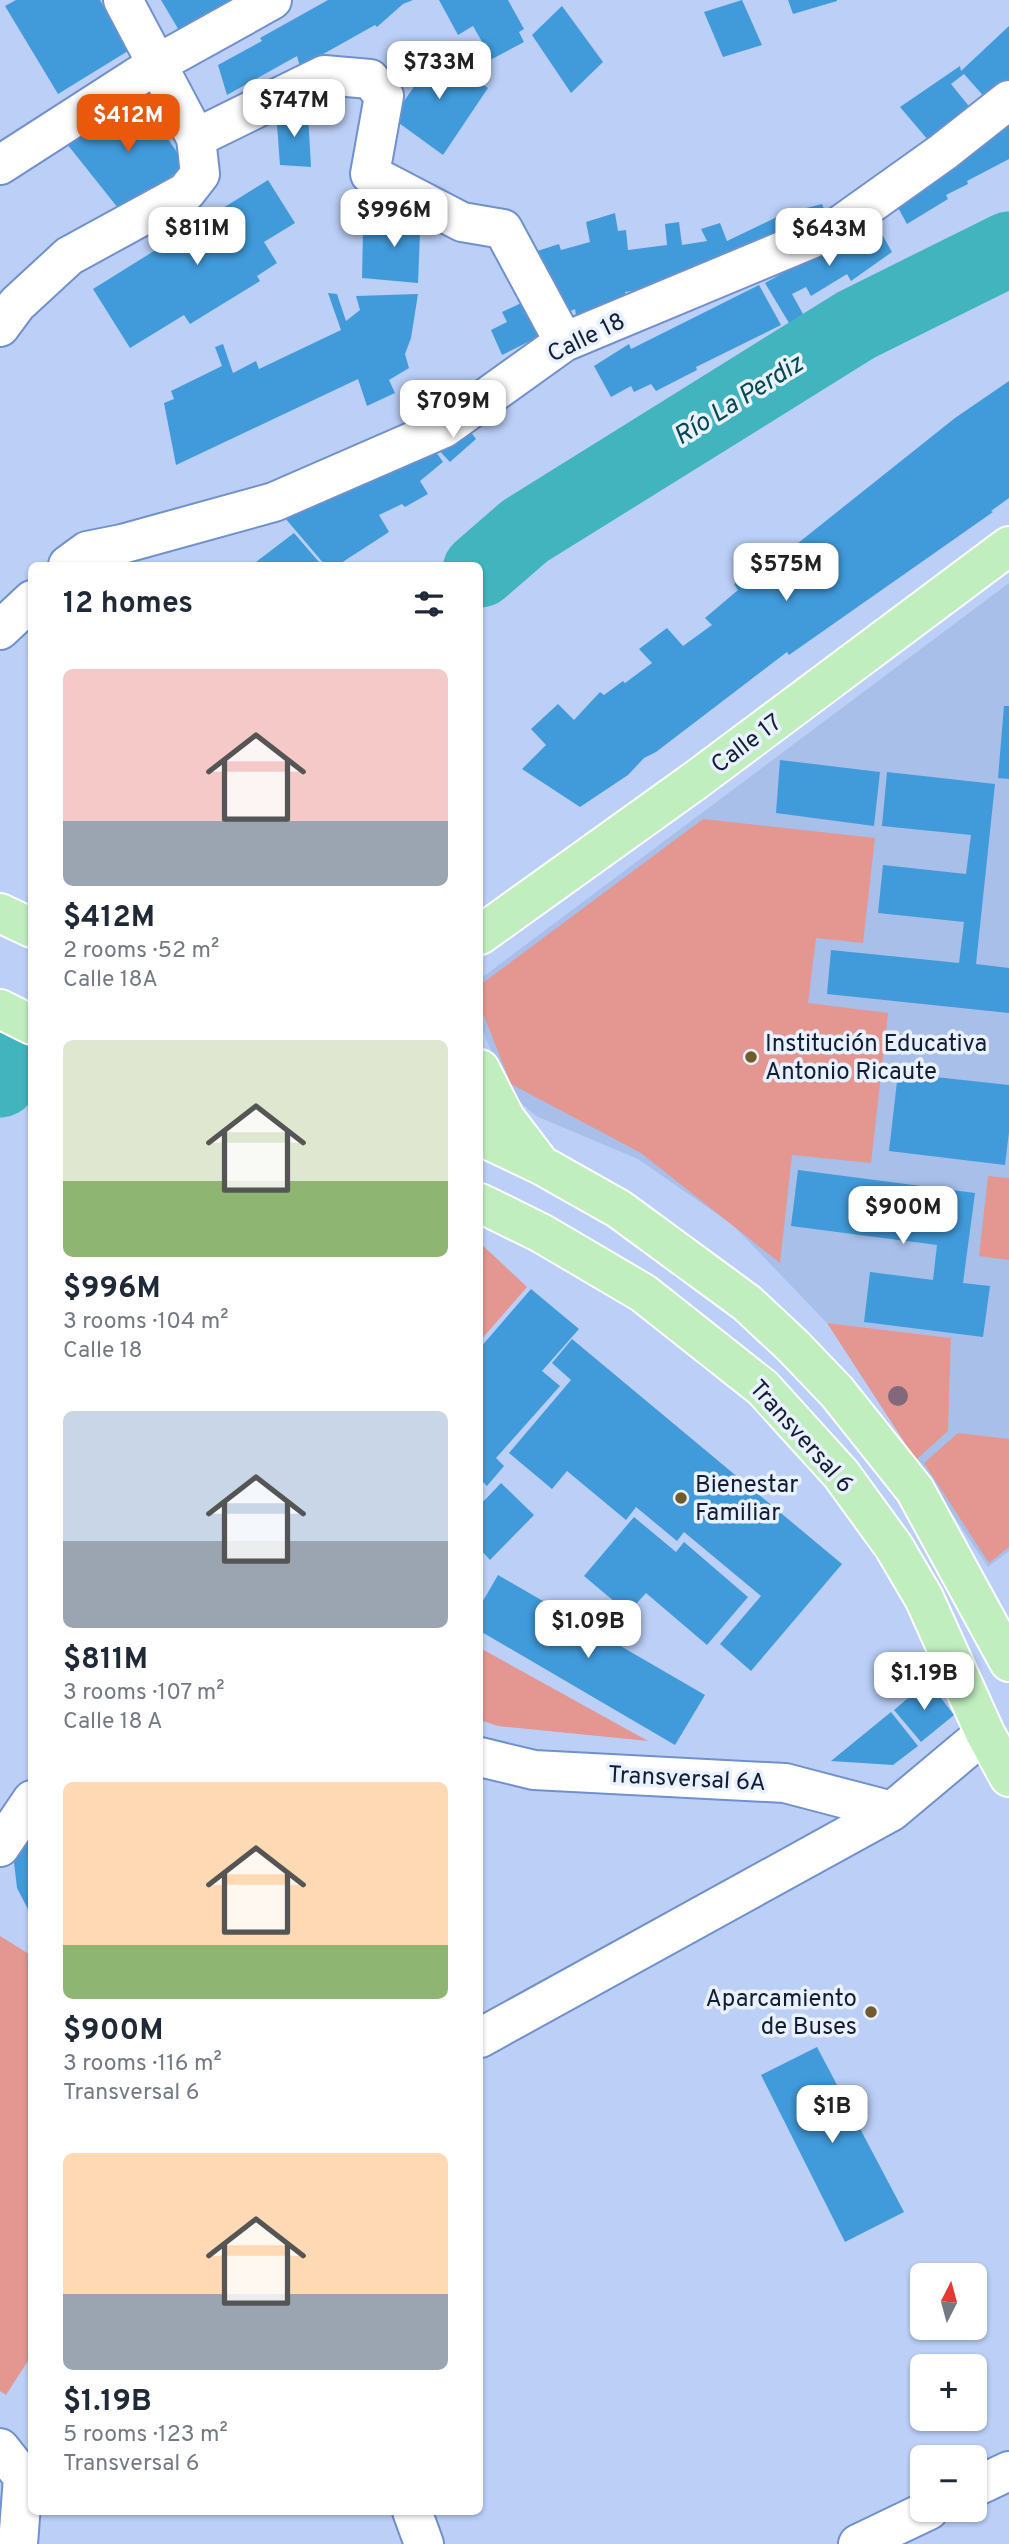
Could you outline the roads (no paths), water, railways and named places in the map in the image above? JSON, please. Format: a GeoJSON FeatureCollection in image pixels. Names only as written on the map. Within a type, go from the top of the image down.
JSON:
{"type":"FeatureCollection","features":[{"type":"Feature","properties":{"kind":"main road","name":"Calle 17"},"geometry":{"type":"LineString","coordinates":[[483,933],[696,780],[1009,546]]}},
{"type":"Feature","properties":{"kind":"main road"},"geometry":{"type":"LineString","coordinates":[[0,912],[28,926]]}},
{"type":"Feature","properties":{"kind":"main road"},"geometry":{"type":"LineString","coordinates":[[0,1009],[28,1023]]}},
{"type":"Feature","properties":{"kind":"main road"},"geometry":{"type":"LineString","coordinates":[[483,1075],[505,1118],[541,1164]]}},
{"type":"Feature","properties":{"kind":"main road","name":"Transversal 6"},"geometry":{"type":"LineString","coordinates":[[483,1137],[541,1164],[620,1209],[747,1303],[793,1346],[837,1392],[915,1490],[1009,1661]]}},
{"type":"Feature","properties":{"kind":"main road","name":"Transversal 6"},"geometry":{"type":"LineString","coordinates":[[483,1204],[541,1233],[643,1293],[763,1388],[841,1474],[894,1546],[924,1598],[985,1733],[1009,1777]]}},
{"type":"Feature","properties":{"kind":"street"},"geometry":{"type":"LineString","coordinates":[[123,0],[157,64],[198,156]]}},
{"type":"Feature","properties":{"kind":"street"},"geometry":{"type":"LineString","coordinates":[[0,165],[157,64],[272,0]]}},
{"type":"Feature","properties":{"kind":"street"},"geometry":{"type":"LineString","coordinates":[[0,327],[17,304],[69,256],[186,192],[198,156],[324,75],[370,79],[384,96],[370,174],[462,222],[503,229],[564,342]]}},
{"type":"Feature","properties":{"kind":"street","name":"Calle 18"},"geometry":{"type":"LineString","coordinates":[[72,562],[87,551],[122,544],[274,502],[444,428],[564,342],[835,229],[943,152],[1009,100]]}},
{"type":"Feature","properties":{"kind":"street"},"geometry":{"type":"LineString","coordinates":[[0,630],[28,604]]}},
{"type":"Feature","properties":{"kind":"street"},"geometry":{"type":"LineString","coordinates":[[483,2036],[892,1811],[985,1733]]}},
{"type":"Feature","properties":{"kind":"street","name":"Transversal 6A"},"geometry":{"type":"LineString","coordinates":[[483,1758],[534,1770],[785,1783],[892,1811]]}},
{"type":"Feature","properties":{"kind":"street"},"geometry":{"type":"LineString","coordinates":[[0,1847],[28,1806]]}},
{"type":"Feature","properties":{"kind":"street"},"geometry":{"type":"LineString","coordinates":[[18,2462],[18,2544]]}},
{"type":"Feature","properties":{"kind":"street"},"geometry":{"type":"LineString","coordinates":[[987,2481],[1009,2471]]}},
{"type":"Feature","properties":{"kind":"street"},"geometry":{"type":"LineString","coordinates":[[413,2515],[424,2544]]}},
{"type":"Feature","properties":{"kind":"street"},"geometry":{"type":"LineString","coordinates":[[858,2544],[910,2519]]}},
{"type":"Feature","properties":{"kind":"waterway","name":"Río La Perdiz"},"geometry":{"type":"LineString","coordinates":[[483,567],[525,531],[856,325],[1009,249]]}},
{"type":"Feature","properties":{"kind":"waterway","name":"Río La Perdiz"},"geometry":{"type":"LineString","coordinates":[[0,1080],[28,1045]]}},
{"type":"Feature","properties":{"kind":"place","name":"Institución Educativa Antonio Ricaute"},"geometry":{"type":"Point","coordinates":[751,1057]}},
{"type":"Feature","properties":{"kind":"place","name":"Bienestar Familiar"},"geometry":{"type":"Point","coordinates":[681,1498]}},
{"type":"Feature","properties":{"kind":"place","name":"Aparcamiento de Buses"},"geometry":{"type":"Point","coordinates":[871,2012]}}]}
